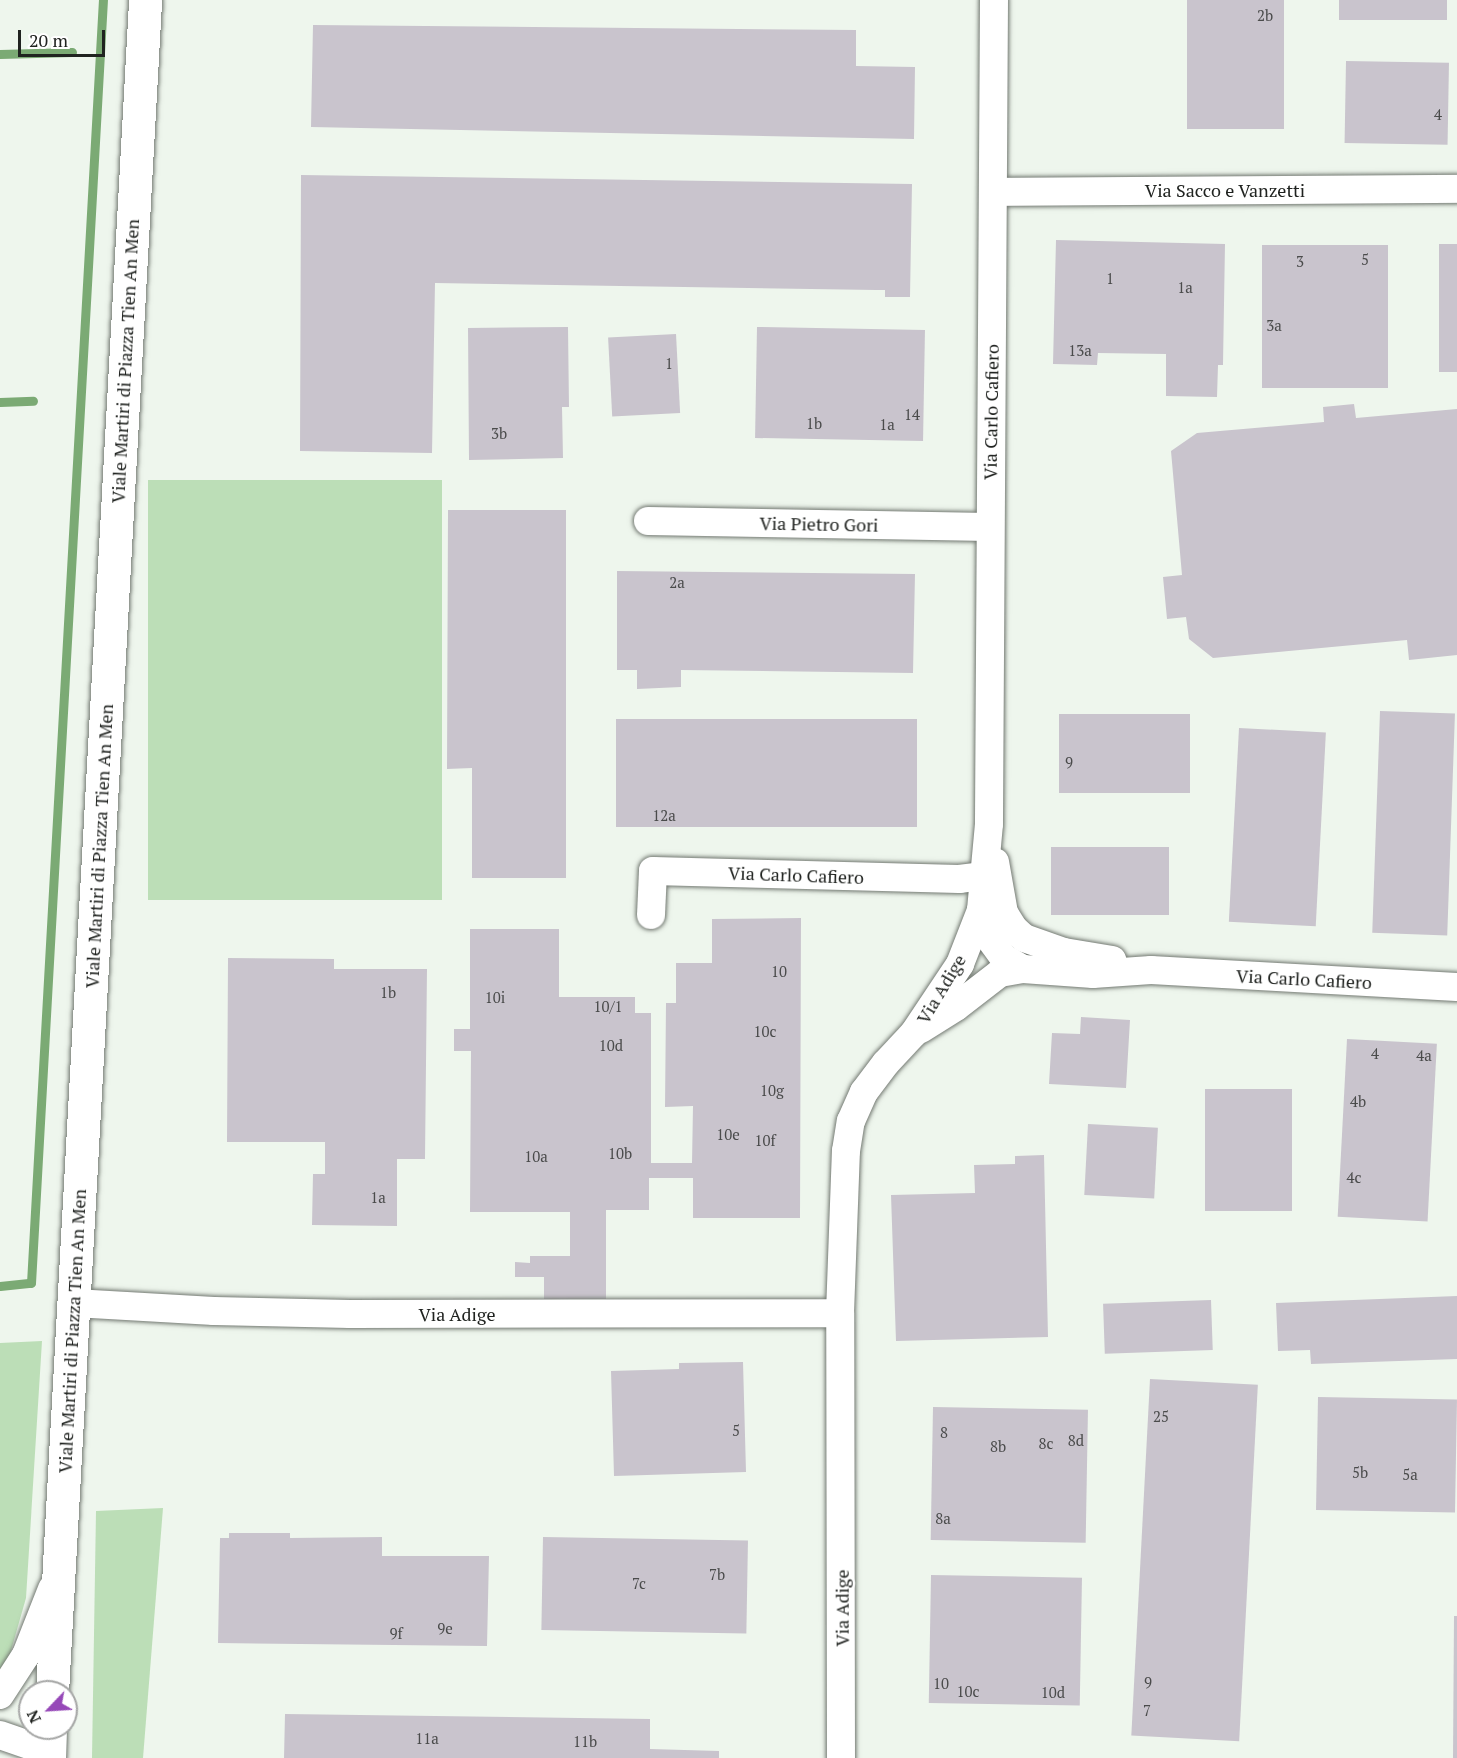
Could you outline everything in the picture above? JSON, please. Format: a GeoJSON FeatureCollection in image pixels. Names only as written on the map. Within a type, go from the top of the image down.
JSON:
{"type":"FeatureCollection","features":[{"type":"Feature","properties":{"kind":"main road","name":"Viale Martiri di Piazza Tien An Men"},"geometry":{"type":"LineString","coordinates":[[53,1680],[145,0]]}},
{"type":"Feature","properties":{"kind":"street","name":"Via Carlo Cafiero"},"geometry":{"type":"LineString","coordinates":[[994,0],[988,824],[981,910],[985,932],[992,945],[1004,958],[1023,969],[1093,974],[1151,970],[1457,987]]}},
{"type":"Feature","properties":{"kind":"street","name":"Via Sacco e Vanzetti"},"geometry":{"type":"LineString","coordinates":[[993,192],[1457,189]]}},
{"type":"Feature","properties":{"kind":"street","name":"Via Pietro Gori"},"geometry":{"type":"LineString","coordinates":[[648,521],[989,527]]}},
{"type":"Feature","properties":{"kind":"street","name":"Via Carlo Cafiero"},"geometry":{"type":"LineString","coordinates":[[988,824],[1004,912],[1014,929],[1024,938],[1045,947],[1151,970]]}},
{"type":"Feature","properties":{"kind":"street","name":"Via Carlo Cafiero"},"geometry":{"type":"LineString","coordinates":[[651,915],[653,871],[959,879],[982,876]]}},
{"type":"Feature","properties":{"kind":"street","name":"Via Adige"},"geometry":{"type":"LineString","coordinates":[[841,1758],[840,1313],[846,1151],[851,1121],[864,1092],[886,1063],[914,1033],[960,964],[981,910]]}},
{"type":"Feature","properties":{"kind":"street","name":"Via Adige"},"geometry":{"type":"LineString","coordinates":[[914,1033],[956,1007],[980,986],[1000,973],[1023,969]]}},
{"type":"Feature","properties":{"kind":"street","name":"Via Adige"},"geometry":{"type":"LineString","coordinates":[[74,1303],[214,1311],[350,1314],[840,1313]]}},
{"type":"Feature","properties":{"kind":"street"},"geometry":{"type":"LineString","coordinates":[[0,1695],[26,1655],[43,1616],[58,1570]]}},
{"type":"Feature","properties":{"kind":"street"},"geometry":{"type":"LineString","coordinates":[[0,1735],[44,1749]]}},
{"type":"Feature","properties":{"kind":"green space"},"geometry":{"type":"Polygon","coordinates":[[[148,480],[442,480],[442,900],[148,900],[148,480]]]}},
{"type":"Feature","properties":{"kind":"green space"},"geometry":{"type":"Polygon","coordinates":[[[42,1341],[26,1598],[8,1661],[0,1671],[0,1343],[42,1341]]]}},
{"type":"Feature","properties":{"kind":"green space"},"geometry":{"type":"Polygon","coordinates":[[[163,1508],[143,1758],[92,1758],[96,1511],[163,1508]]]}},
{"type":"Feature","properties":{"kind":"building"},"geometry":{"type":"Polygon","coordinates":[[[1187,0],[1284,0],[1284,129],[1187,129],[1187,0]]]}},
{"type":"Feature","properties":{"kind":"building"},"geometry":{"type":"Polygon","coordinates":[[[1339,0],[1447,0],[1447,20],[1339,20],[1339,0]]]}},
{"type":"Feature","properties":{"kind":"building"},"geometry":{"type":"Polygon","coordinates":[[[313,25],[856,30],[856,66],[915,67],[914,139],[311,127],[313,25]]]}},
{"type":"Feature","properties":{"kind":"building"},"geometry":{"type":"Polygon","coordinates":[[[1346,61],[1449,63],[1448,145],[1345,143],[1346,61]]]}},
{"type":"Feature","properties":{"kind":"building"},"geometry":{"type":"Polygon","coordinates":[[[301,175],[912,184],[910,297],[885,297],[885,290],[435,283],[432,453],[300,451],[301,175]]]}},
{"type":"Feature","properties":{"kind":"building"},"geometry":{"type":"Polygon","coordinates":[[[1056,240],[1225,244],[1223,365],[1218,365],[1217,397],[1166,396],[1166,354],[1098,353],[1097,365],[1053,364],[1056,240]]]}},
{"type":"Feature","properties":{"kind":"building"},"geometry":{"type":"Polygon","coordinates":[[[1439,244],[1457,244],[1457,372],[1439,372],[1439,244]]]}},
{"type":"Feature","properties":{"kind":"building"},"geometry":{"type":"Polygon","coordinates":[[[1262,245],[1388,245],[1388,388],[1262,388],[1262,245]]]}},
{"type":"Feature","properties":{"kind":"building"},"geometry":{"type":"Polygon","coordinates":[[[568,327],[569,407],[562,407],[563,458],[469,460],[468,328],[568,327]]]}},
{"type":"Feature","properties":{"kind":"building"},"geometry":{"type":"Polygon","coordinates":[[[757,327],[925,330],[923,441],[755,438],[757,327]]]}},
{"type":"Feature","properties":{"kind":"building"},"geometry":{"type":"Polygon","coordinates":[[[676,334],[680,413],[612,416],[608,338],[676,334]]]}},
{"type":"Feature","properties":{"kind":"building"},"geometry":{"type":"Polygon","coordinates":[[[1354,404],[1356,418],[1457,409],[1457,655],[1409,660],[1407,640],[1213,658],[1189,639],[1186,617],[1167,619],[1163,577],[1182,575],[1171,451],[1197,433],[1324,422],[1323,407],[1354,404]]]}},
{"type":"Feature","properties":{"kind":"building"},"geometry":{"type":"Polygon","coordinates":[[[448,510],[566,510],[566,878],[472,878],[472,768],[447,769],[448,510]]]}},
{"type":"Feature","properties":{"kind":"building"},"geometry":{"type":"Polygon","coordinates":[[[617,571],[915,574],[913,673],[681,670],[681,687],[637,689],[637,670],[617,670],[617,571]]]}},
{"type":"Feature","properties":{"kind":"building"},"geometry":{"type":"Polygon","coordinates":[[[1380,711],[1455,714],[1447,935],[1372,933],[1380,711]]]}},
{"type":"Feature","properties":{"kind":"building"},"geometry":{"type":"Polygon","coordinates":[[[1059,714],[1190,714],[1190,793],[1059,793],[1059,714]]]}},
{"type":"Feature","properties":{"kind":"building"},"geometry":{"type":"Polygon","coordinates":[[[616,719],[917,719],[917,827],[616,827],[616,719]]]}},
{"type":"Feature","properties":{"kind":"building"},"geometry":{"type":"Polygon","coordinates":[[[1239,728],[1326,733],[1316,926],[1229,922],[1239,728]]]}},
{"type":"Feature","properties":{"kind":"building"},"geometry":{"type":"Polygon","coordinates":[[[1051,847],[1169,847],[1169,915],[1051,915],[1051,847]]]}},
{"type":"Feature","properties":{"kind":"building"},"geometry":{"type":"Polygon","coordinates":[[[801,918],[800,1218],[693,1218],[693,1178],[649,1178],[649,1210],[606,1210],[606,1299],[544,1299],[544,1277],[515,1277],[515,1262],[530,1263],[530,1256],[570,1256],[570,1212],[470,1212],[471,1051],[454,1051],[454,1029],[470,1029],[470,929],[559,929],[559,997],[635,997],[635,1013],[651,1013],[651,1163],[692,1163],[693,1106],[665,1107],[666,1003],[676,1003],[676,963],[712,963],[712,919],[801,918]]]}},
{"type":"Feature","properties":{"kind":"building"},"geometry":{"type":"Polygon","coordinates":[[[228,958],[334,959],[334,969],[427,969],[425,1159],[397,1159],[397,1226],[312,1225],[313,1174],[325,1174],[325,1142],[227,1142],[228,958]]]}},
{"type":"Feature","properties":{"kind":"building"},"geometry":{"type":"Polygon","coordinates":[[[1081,1017],[1130,1020],[1126,1088],[1049,1084],[1052,1033],[1080,1034],[1081,1017]]]}},
{"type":"Feature","properties":{"kind":"building"},"geometry":{"type":"Polygon","coordinates":[[[1347,1039],[1437,1044],[1428,1221],[1338,1217],[1347,1039]]]}},
{"type":"Feature","properties":{"kind":"building"},"geometry":{"type":"Polygon","coordinates":[[[1205,1089],[1292,1089],[1292,1211],[1205,1211],[1205,1089]]]}},
{"type":"Feature","properties":{"kind":"building"},"geometry":{"type":"Polygon","coordinates":[[[1088,1124],[1158,1128],[1154,1199],[1084,1195],[1088,1124]]]}},
{"type":"Feature","properties":{"kind":"building"},"geometry":{"type":"Polygon","coordinates":[[[1044,1155],[1048,1337],[896,1341],[891,1195],[975,1193],[974,1165],[1015,1164],[1015,1156],[1044,1155]]]}},
{"type":"Feature","properties":{"kind":"building"},"geometry":{"type":"Polygon","coordinates":[[[1457,1296],[1457,1359],[1311,1364],[1310,1350],[1278,1351],[1276,1303],[1457,1296]]]}},
{"type":"Feature","properties":{"kind":"building"},"geometry":{"type":"Polygon","coordinates":[[[1211,1300],[1213,1350],[1105,1354],[1103,1304],[1211,1300]]]}},
{"type":"Feature","properties":{"kind":"building"},"geometry":{"type":"Polygon","coordinates":[[[743,1362],[746,1472],[614,1476],[611,1371],[679,1369],[679,1363],[743,1362]]]}},
{"type":"Feature","properties":{"kind":"building"},"geometry":{"type":"Polygon","coordinates":[[[1150,1379],[1258,1385],[1239,1741],[1131,1736],[1150,1379]]]}},
{"type":"Feature","properties":{"kind":"building"},"geometry":{"type":"Polygon","coordinates":[[[1318,1397],[1457,1399],[1455,1512],[1316,1510],[1318,1397]]]}},
{"type":"Feature","properties":{"kind":"building"},"geometry":{"type":"Polygon","coordinates":[[[933,1407],[1088,1410],[1086,1543],[931,1540],[933,1407]]]}},
{"type":"Feature","properties":{"kind":"building"},"geometry":{"type":"Polygon","coordinates":[[[229,1533],[290,1533],[290,1538],[382,1537],[382,1556],[489,1556],[487,1646],[218,1643],[220,1538],[229,1538],[229,1533]]]}},
{"type":"Feature","properties":{"kind":"building"},"geometry":{"type":"Polygon","coordinates":[[[543,1537],[748,1541],[746,1634],[541,1630],[543,1537]]]}},
{"type":"Feature","properties":{"kind":"building"},"geometry":{"type":"Polygon","coordinates":[[[931,1575],[1082,1578],[1080,1706],[929,1703],[931,1575]]]}},
{"type":"Feature","properties":{"kind":"building"},"geometry":{"type":"Polygon","coordinates":[[[1454,1616],[1457,1616],[1457,1758],[1453,1758],[1454,1616]]]}},
{"type":"Feature","properties":{"kind":"building"},"geometry":{"type":"Polygon","coordinates":[[[285,1714],[650,1719],[650,1749],[719,1751],[719,1758],[284,1758],[285,1714]]]}},
{"type":"Feature","properties":{"kind":"waterway"},"geometry":{"type":"LineString","coordinates":[[0,1286],[31,1283],[103,0]]}},
{"type":"Feature","properties":{"kind":"waterway"},"geometry":{"type":"LineString","coordinates":[[0,54],[72,52]]}},
{"type":"Feature","properties":{"kind":"waterway"},"geometry":{"type":"LineString","coordinates":[[0,402],[33,401]]}}]}
